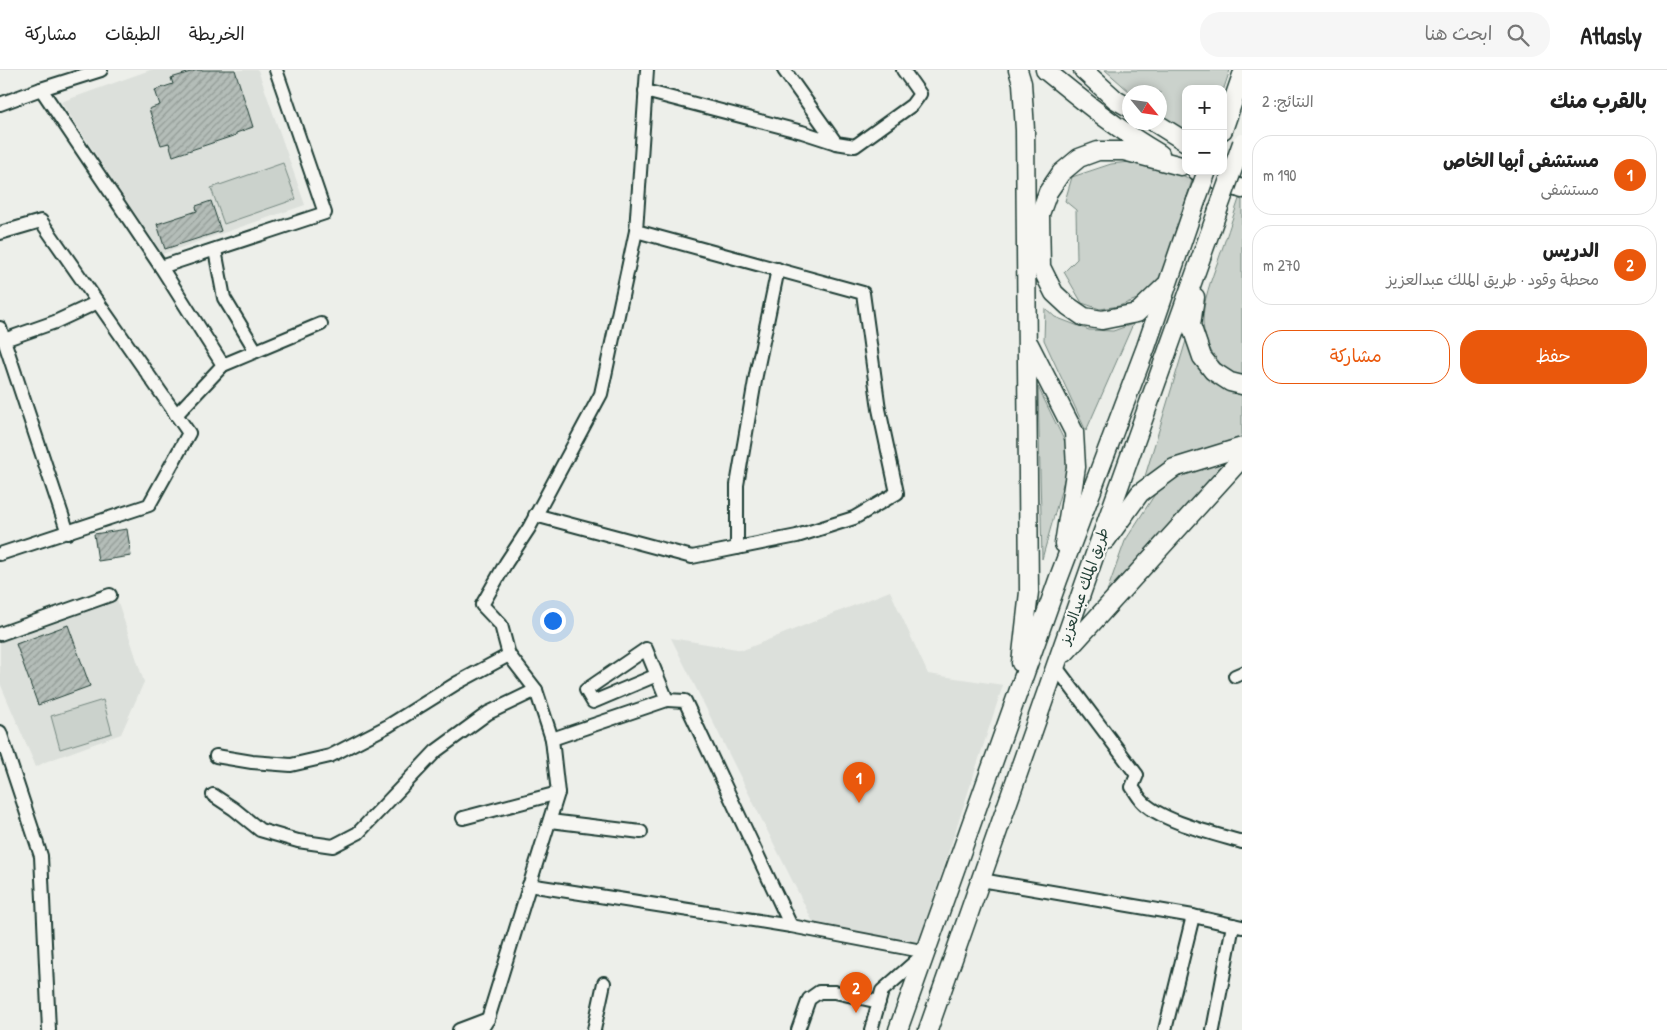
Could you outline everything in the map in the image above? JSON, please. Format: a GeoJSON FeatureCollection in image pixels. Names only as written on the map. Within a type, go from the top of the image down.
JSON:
{"type":"FeatureCollection","features":[{"type":"Feature","properties":{"kind":"highway"},"geometry":{"type":"LineString","coordinates":[[1018,70],[1022,83],[1025,130],[1029,592],[1018,694]]}},
{"type":"Feature","properties":{"kind":"highway"},"geometry":{"type":"LineString","coordinates":[[1045,70],[1137,141],[1182,165]]}},
{"type":"Feature","properties":{"kind":"highway"},"geometry":{"type":"LineString","coordinates":[[1083,70],[1122,103]]}},
{"type":"Feature","properties":{"kind":"highway"},"geometry":{"type":"LineString","coordinates":[[1227,120],[1242,75]]}},
{"type":"Feature","properties":{"kind":"highway"},"geometry":{"type":"LineString","coordinates":[[1167,130],[1182,140]]}},
{"type":"Feature","properties":{"kind":"highway","name":"طريق الملك عبدالعزيز"},"geometry":{"type":"LineString","coordinates":[[928,1030],[1242,143]]}},
{"type":"Feature","properties":{"kind":"highway"},"geometry":{"type":"LineString","coordinates":[[1168,284],[1137,312],[1102,320],[1084,317],[1054,293],[1041,266],[1040,214],[1048,192],[1061,173],[1079,158],[1098,151],[1124,151],[1182,166]]}},
{"type":"Feature","properties":{"kind":"highway"},"geometry":{"type":"LineString","coordinates":[[1227,156],[1242,162]]}},
{"type":"Feature","properties":{"kind":"highway","name":"طريق الملك عبدالعزيز"},"geometry":{"type":"LineString","coordinates":[[898,1030],[1058,580],[1146,347],[1205,175]]}},
{"type":"Feature","properties":{"kind":"highway"},"geometry":{"type":"LineString","coordinates":[[1206,175],[1242,189]]}},
{"type":"Feature","properties":{"kind":"highway"},"geometry":{"type":"LineString","coordinates":[[1201,258],[1191,325],[1202,357],[1213,371],[1230,382],[1242,385]]}},
{"type":"Feature","properties":{"kind":"highway"},"geometry":{"type":"LineString","coordinates":[[1027,342],[1074,432],[1076,467],[1058,580]]}},
{"type":"Feature","properties":{"kind":"highway"},"geometry":{"type":"LineString","coordinates":[[1095,554],[1140,494],[1174,468],[1242,448]]}},
{"type":"Feature","properties":{"kind":"highway"},"geometry":{"type":"LineString","coordinates":[[1057,664],[1077,638],[1242,458]]}},
{"type":"Feature","properties":{"kind":"street"},"geometry":{"type":"LineString","coordinates":[[0,104],[101,70]]}},
{"type":"Feature","properties":{"kind":"street"},"geometry":{"type":"LineString","coordinates":[[161,267],[325,213],[276,70]]}},
{"type":"Feature","properties":{"kind":"street"},"geometry":{"type":"LineString","coordinates":[[459,1030],[484,1025],[558,794],[552,739],[536,690],[509,655],[501,625],[482,605],[535,515],[601,394],[636,231],[646,70]]}},
{"type":"Feature","properties":{"kind":"street"},"geometry":{"type":"LineString","coordinates":[[784,70],[836,143]]}},
{"type":"Feature","properties":{"kind":"street"},"geometry":{"type":"LineString","coordinates":[[646,91],[802,132],[836,143],[855,146],[912,105],[920,94],[903,70]]}},
{"type":"Feature","properties":{"kind":"street"},"geometry":{"type":"LineString","coordinates":[[41,89],[161,267],[224,365]]}},
{"type":"Feature","properties":{"kind":"street"},"geometry":{"type":"LineString","coordinates":[[0,233],[41,221],[189,433],[149,505],[0,554]]}},
{"type":"Feature","properties":{"kind":"street"},"geometry":{"type":"LineString","coordinates":[[535,515],[692,556],[797,536],[854,518],[897,493],[879,409],[863,293],[636,231]]}},
{"type":"Feature","properties":{"kind":"street"},"geometry":{"type":"LineString","coordinates":[[215,250],[224,298],[256,351]]}},
{"type":"Feature","properties":{"kind":"street"},"geometry":{"type":"LineString","coordinates":[[737,548],[737,485],[756,375],[778,269]]}},
{"type":"Feature","properties":{"kind":"street"},"geometry":{"type":"LineString","coordinates":[[68,533],[6,363],[2,334],[55,322],[98,302]]}},
{"type":"Feature","properties":{"kind":"street"},"geometry":{"type":"LineString","coordinates":[[176,415],[224,365],[321,324]]}},
{"type":"Feature","properties":{"kind":"street"},"geometry":{"type":"LineString","coordinates":[[0,634],[110,595]]}},
{"type":"Feature","properties":{"kind":"street"},"geometry":{"type":"LineString","coordinates":[[657,675],[593,702],[586,690],[646,650],[657,675],[666,700]]}},
{"type":"Feature","properties":{"kind":"street"},"geometry":{"type":"LineString","coordinates":[[216,756],[252,762],[291,764],[330,756],[388,726],[457,682],[509,655]]}},
{"type":"Feature","properties":{"kind":"street"},"geometry":{"type":"LineString","coordinates":[[1057,664],[1137,775],[1132,787],[1141,801],[1159,814],[1201,830],[1242,842]]}},
{"type":"Feature","properties":{"kind":"street"},"geometry":{"type":"LineString","coordinates":[[213,795],[260,830],[298,842],[333,846],[358,832],[436,751],[488,713],[536,690]]}},
{"type":"Feature","properties":{"kind":"street"},"geometry":{"type":"LineString","coordinates":[[552,739],[666,700],[685,701],[791,926]]}},
{"type":"Feature","properties":{"kind":"street"},"geometry":{"type":"LineString","coordinates":[[0,732],[3,752],[41,856],[49,1030]]}},
{"type":"Feature","properties":{"kind":"street"},"geometry":{"type":"LineString","coordinates":[[463,818],[558,794]]}},
{"type":"Feature","properties":{"kind":"street"},"geometry":{"type":"LineString","coordinates":[[550,821],[641,832]]}},
{"type":"Feature","properties":{"kind":"street"},"geometry":{"type":"LineString","coordinates":[[981,880],[1193,916],[1238,926],[1213,1030]]}},
{"type":"Feature","properties":{"kind":"street"},"geometry":{"type":"LineString","coordinates":[[529,885],[791,926],[927,952]]}},
{"type":"Feature","properties":{"kind":"street"},"geometry":{"type":"LineString","coordinates":[[1165,1030],[1193,916]]}},
{"type":"Feature","properties":{"kind":"street"},"geometry":{"type":"LineString","coordinates":[[872,1030],[882,991],[927,952]]}},
{"type":"Feature","properties":{"kind":"street"},"geometry":{"type":"LineString","coordinates":[[594,1030],[604,983]]}},
{"type":"Feature","properties":{"kind":"street"},"geometry":{"type":"LineString","coordinates":[[798,1030],[809,999],[818,992],[835,992],[879,1002]]}},
{"type":"Feature","properties":{"kind":"shaded area"},"geometry":{"type":"Polygon","coordinates":[[[150,70],[258,70],[305,205],[162,254],[61,102],[150,70]]]}},
{"type":"Feature","properties":{"kind":"shaded area"},"geometry":{"type":"Polygon","coordinates":[[[1105,70],[1230,70],[1225,85],[1182,85],[1182,129],[1167,122],[1167,85],[1122,85],[1105,70]]]}},
{"type":"Feature","properties":{"kind":"shaded area"},"geometry":{"type":"Polygon","coordinates":[[[1129,162],[1172,170],[1192,180],[1161,280],[1137,299],[1119,306],[1100,309],[1082,303],[1064,272],[1077,259],[1076,210],[1065,201],[1072,177],[1111,164],[1129,162]]]}},
{"type":"Feature","properties":{"kind":"shaded area"},"geometry":{"type":"Polygon","coordinates":[[[283,163],[296,199],[224,224],[211,188],[283,163]]]}},
{"type":"Feature","properties":{"kind":"shaded area"},"geometry":{"type":"Polygon","coordinates":[[[1239,199],[1242,200],[1242,377],[1233,373],[1219,362],[1209,348],[1203,321],[1208,291],[1239,199]]]}},
{"type":"Feature","properties":{"kind":"shaded area"},"geometry":{"type":"Polygon","coordinates":[[[1045,308],[1055,317],[1089,330],[1113,331],[1133,324],[1086,431],[1044,340],[1045,308]]]}},
{"type":"Feature","properties":{"kind":"shaded area"},"geometry":{"type":"Polygon","coordinates":[[[1188,334],[1201,366],[1212,380],[1242,395],[1242,441],[1143,483],[1188,334]]]}},
{"type":"Feature","properties":{"kind":"shaded area"},"geometry":{"type":"Polygon","coordinates":[[[1038,387],[1067,446],[1068,466],[1042,559],[1038,387]]]}},
{"type":"Feature","properties":{"kind":"shaded area"},"geometry":{"type":"Polygon","coordinates":[[[1235,459],[1105,597],[1125,541],[1164,480],[1209,465],[1235,459]]]}},
{"type":"Feature","properties":{"kind":"shaded area"},"geometry":{"type":"Polygon","coordinates":[[[890,591],[928,674],[1003,685],[919,943],[813,922],[671,638],[743,650],[890,591]]]}},
{"type":"Feature","properties":{"kind":"shaded area"},"geometry":{"type":"Polygon","coordinates":[[[117,599],[144,682],[121,734],[36,767],[0,683],[0,639],[117,599]]]}},
{"type":"Feature","properties":{"kind":"shaded area"},"geometry":{"type":"Polygon","coordinates":[[[103,700],[112,733],[60,749],[51,716],[103,700]]]}},
{"type":"Feature","properties":{"kind":"building"},"geometry":{"type":"Polygon","coordinates":[[[197,70],[235,70],[253,127],[236,133],[236,135],[173,156],[169,143],[161,145],[149,109],[160,105],[155,90],[173,84],[171,78],[197,70]]]}},
{"type":"Feature","properties":{"kind":"building"},"geometry":{"type":"Polygon","coordinates":[[[211,201],[221,231],[165,249],[157,224],[197,211],[196,206],[211,201]]]}},
{"type":"Feature","properties":{"kind":"building"},"geometry":{"type":"Polygon","coordinates":[[[127,529],[131,556],[98,561],[94,534],[127,529]]]}},
{"type":"Feature","properties":{"kind":"building"},"geometry":{"type":"Polygon","coordinates":[[[68,625],[90,686],[38,705],[16,644],[68,625]]]}},
{"type":"Feature","properties":{"kind":"place","name":"مستشفى أبها الخاص"},"geometry":{"type":"Point","coordinates":[859,803]}},
{"type":"Feature","properties":{"kind":"place","name":"الدريس"},"geometry":{"type":"Point","coordinates":[856,1013]}}]}
